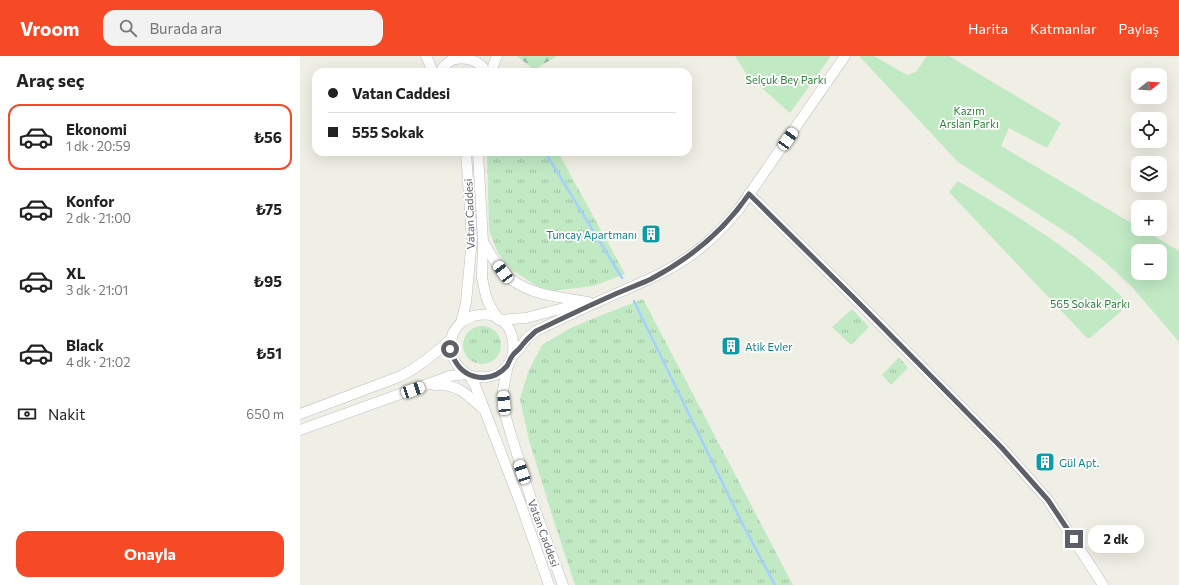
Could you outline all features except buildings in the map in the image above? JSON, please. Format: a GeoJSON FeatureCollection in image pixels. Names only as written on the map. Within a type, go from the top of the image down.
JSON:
{"type":"FeatureCollection","features":[{"type":"Feature","properties":{"kind":"street"},"geometry":{"type":"LineString","coordinates":[[426,56],[431,68]]}},
{"type":"Feature","properties":{"kind":"street"},"geometry":{"type":"LineString","coordinates":[[493,68],[497,56]]}},
{"type":"Feature","properties":{"kind":"street"},"geometry":{"type":"LineString","coordinates":[[513,355],[519,350],[526,339],[536,331],[650,279],[691,255],[721,230],[739,209],[845,56]]}},
{"type":"Feature","properties":{"kind":"street"},"geometry":{"type":"LineString","coordinates":[[443,68],[452,60],[463,57],[478,62],[483,68]]}},
{"type":"Feature","properties":{"kind":"street","name":"Vatan Caddesi"},"geometry":{"type":"LineString","coordinates":[[466,156],[472,239],[466,303],[461,322],[451,339],[450,349],[453,359],[459,368],[467,374],[479,378],[490,377],[500,372],[508,365]]}},
{"type":"Feature","properties":{"kind":"street","name":"Vatan Caddesi"},"geometry":{"type":"LineString","coordinates":[[478,156],[482,278],[489,304],[499,319],[506,325],[511,333],[514,344],[513,355],[508,365],[503,390],[505,414],[530,496],[562,585]]}},
{"type":"Feature","properties":{"kind":"street"},"geometry":{"type":"LineString","coordinates":[[749,194],[1002,448],[1048,500],[1103,585]]}},
{"type":"Feature","properties":{"kind":"street"},"geometry":{"type":"LineString","coordinates":[[482,242],[503,272],[509,278],[524,287],[542,293],[588,302]]}},
{"type":"Feature","properties":{"kind":"street"},"geometry":{"type":"LineString","coordinates":[[461,322],[469,317],[479,314],[489,315],[499,319],[526,318],[610,296]]}},
{"type":"Feature","properties":{"kind":"street"},"geometry":{"type":"LineString","coordinates":[[300,414],[401,376],[432,357],[451,339]]}},
{"type":"Feature","properties":{"kind":"street"},"geometry":{"type":"LineString","coordinates":[[300,430],[450,376],[467,374]]}},
{"type":"Feature","properties":{"kind":"street","name":"Vatan Caddesi"},"geometry":{"type":"LineString","coordinates":[[467,374],[475,386],[521,506],[549,585]]}},
{"type":"Feature","properties":{"kind":"street"},"geometry":{"type":"LineString","coordinates":[[426,385],[443,384],[459,389],[467,394],[484,410]]}},
{"type":"Feature","properties":{"kind":"green space"},"geometry":{"type":"Polygon","coordinates":[[[517,56],[557,56],[537,68],[532,68],[517,56]]]}},
{"type":"Feature","properties":{"kind":"green space","name":"Selçuk Bey Parkı"},"geometry":{"type":"Polygon","coordinates":[[[735,56],[831,56],[790,113],[747,75],[735,56]]]}},
{"type":"Feature","properties":{"kind":"green space","name":"Kazım Arslan Parkı"},"geometry":{"type":"Polygon","coordinates":[[[860,56],[874,56],[907,75],[916,72],[927,56],[949,56],[1061,123],[1047,148],[1009,128],[1001,146],[1131,223],[1131,236],[1154,236],[1179,251],[1179,342],[1132,287],[1103,260],[1072,236],[958,162],[860,56]]]}},
{"type":"Feature","properties":{"kind":"green space"},"geometry":{"type":"Polygon","coordinates":[[[487,156],[560,156],[625,274],[593,286],[551,291],[537,286],[512,270],[498,253],[489,230],[487,156]]]}},
{"type":"Feature","properties":{"kind":"green space","name":"565 Sokak Parkı"},"geometry":{"type":"Polygon","coordinates":[[[958,181],[1035,228],[1072,254],[1118,293],[1124,299],[1127,306],[1090,338],[1087,338],[949,192],[958,181]]]}},
{"type":"Feature","properties":{"kind":"green space"},"geometry":{"type":"Polygon","coordinates":[[[643,299],[793,585],[575,585],[529,440],[520,399],[528,372],[542,345],[571,328],[643,299]]]}},
{"type":"Feature","properties":{"kind":"green space"},"geometry":{"type":"Polygon","coordinates":[[[852,309],[869,327],[851,345],[832,327],[852,309]]]}},
{"type":"Feature","properties":{"kind":"green space"},"geometry":{"type":"Polygon","coordinates":[[[482,326],[495,332],[501,345],[495,358],[482,364],[469,358],[463,345],[469,332],[482,326]]]}},
{"type":"Feature","properties":{"kind":"green space"},"geometry":{"type":"Polygon","coordinates":[[[899,357],[908,368],[891,385],[882,375],[899,357]]]}},
{"type":"Feature","properties":{"kind":"waterway"},"geometry":{"type":"LineString","coordinates":[[547,156],[622,278]]}},
{"type":"Feature","properties":{"kind":"waterway"},"geometry":{"type":"LineString","coordinates":[[634,301],[742,523],[775,585]]}},
{"type":"Feature","properties":{"kind":"place","name":"Tuncay Apartmanı"},"geometry":{"type":"Point","coordinates":[651,234]}},
{"type":"Feature","properties":{"kind":"place","name":"Atik Evler"},"geometry":{"type":"Point","coordinates":[731,346]}},
{"type":"Feature","properties":{"kind":"place","name":"Gül Apt."},"geometry":{"type":"Point","coordinates":[1045,462]}},
{"type":"Feature","properties":{"kind":"route"},"geometry":{"type":"LineString","coordinates":[[450,349],[453,359],[459,368],[468,374],[479,378],[490,377],[500,372],[508,365],[513,355],[519,350],[526,339],[536,331],[650,279],[691,255],[721,230],[739,209],[749,194],[1002,448],[1048,500],[1074,539]]}}]}
